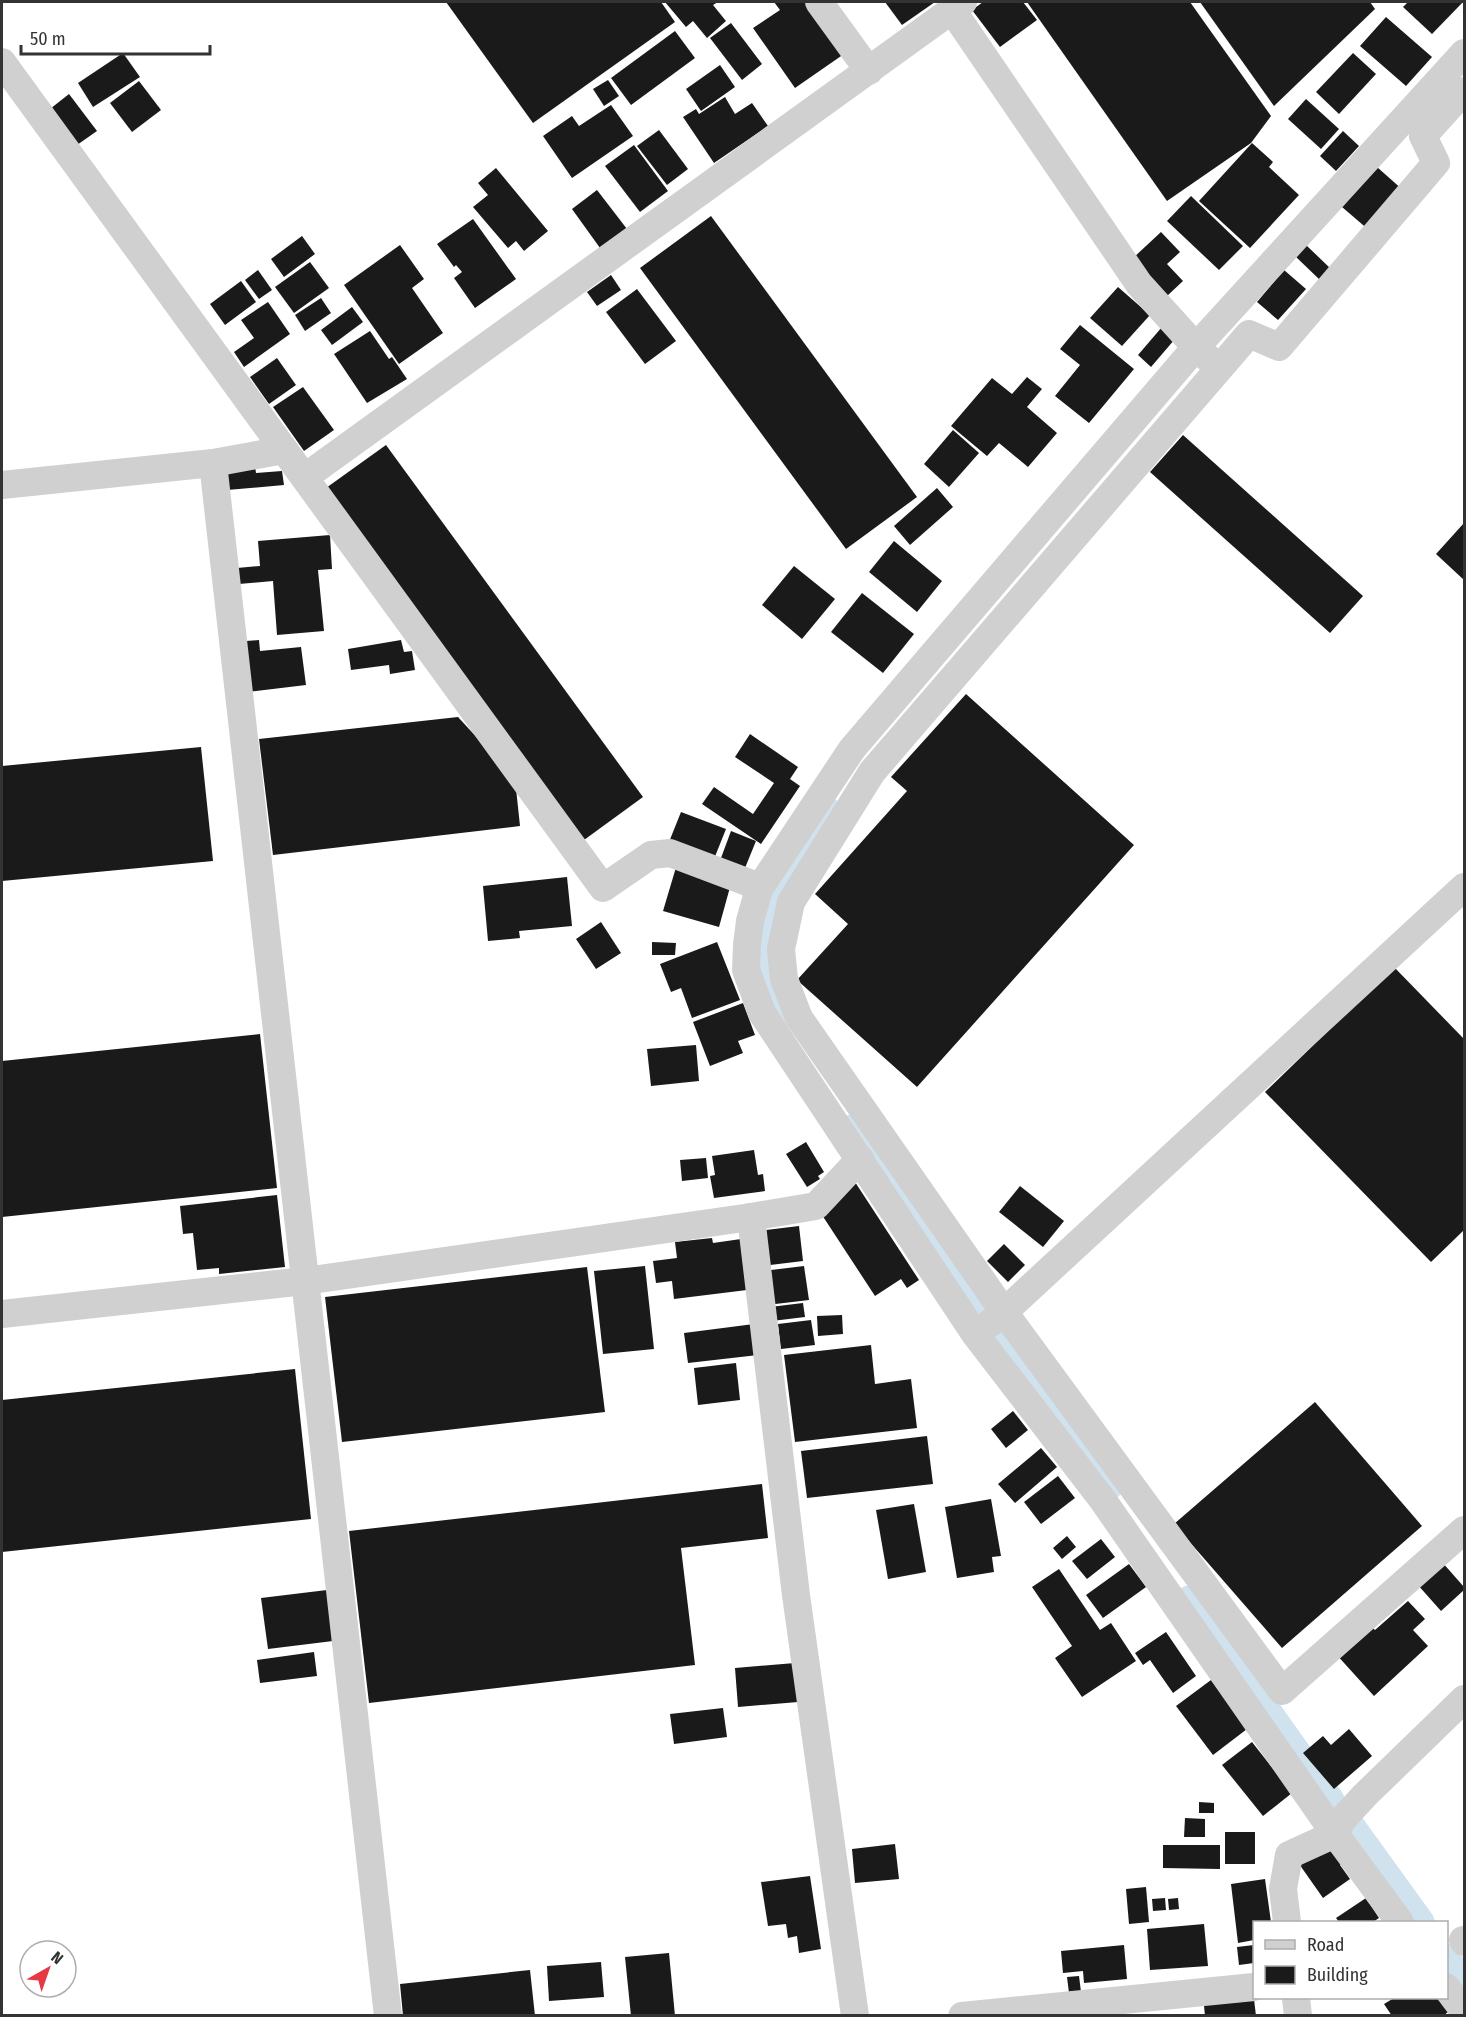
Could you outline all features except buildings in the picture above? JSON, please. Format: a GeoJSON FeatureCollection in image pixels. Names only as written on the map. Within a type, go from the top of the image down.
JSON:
{"type":"FeatureCollection","features":[{"type":"Feature","properties":{"kind":"street"},"geometry":{"type":"LineString","coordinates":[[819,2],[869,71]]}},
{"type":"Feature","properties":{"kind":"street"},"geometry":{"type":"LineString","coordinates":[[305,477],[958,6],[1139,284],[1207,357]]}},
{"type":"Feature","properties":{"kind":"street"},"geometry":{"type":"LineString","coordinates":[[769,949],[791,902],[872,772],[1207,357],[1464,53]]}},
{"type":"Feature","properties":{"kind":"street"},"geometry":{"type":"LineString","coordinates":[[2,62],[603,888],[651,855],[670,854],[747,882],[759,889]]}},
{"type":"Feature","properties":{"kind":"street"},"geometry":{"type":"LineString","coordinates":[[1399,1921],[1335,1834],[1102,1499],[975,1334],[762,1013],[746,970],[750,921],[759,889],[852,749],[1207,357],[1249,334],[1278,347],[1436,163],[1424,136],[1464,91]]}},
{"type":"Feature","properties":{"kind":"street"},"geometry":{"type":"LineString","coordinates":[[2,484],[213,463],[284,450]]}},
{"type":"Feature","properties":{"kind":"street"},"geometry":{"type":"LineString","coordinates":[[213,463],[388,2016]]}},
{"type":"Feature","properties":{"kind":"street"},"geometry":{"type":"LineString","coordinates":[[975,1334],[1004,1312],[1464,887]]}},
{"type":"Feature","properties":{"kind":"street"},"geometry":{"type":"LineString","coordinates":[[750,921],[769,949],[799,1018],[1004,1312],[1282,1691],[1464,1530]]}},
{"type":"Feature","properties":{"kind":"street"},"geometry":{"type":"LineString","coordinates":[[2,1314],[305,1281],[816,1206],[861,1160]]}},
{"type":"Feature","properties":{"kind":"street"},"geometry":{"type":"LineString","coordinates":[[751,1217],[796,1595],[855,2016]]}},
{"type":"Feature","properties":{"kind":"street"},"geometry":{"type":"LineString","coordinates":[[1287,1921],[1283,1889],[1289,1855],[1335,1834],[1342,1820],[1385,1775],[1464,1699]]}},
{"type":"Feature","properties":{"kind":"street"},"geometry":{"type":"LineString","coordinates":[[962,2016],[1253,1986]]}},
{"type":"Feature","properties":{"kind":"street"},"geometry":{"type":"LineString","coordinates":[[1448,1990],[1464,2012]]}},
{"type":"Feature","properties":{"kind":"street"},"geometry":{"type":"LineString","coordinates":[[1296,1999],[1298,2016]]}},
{"type":"Feature","properties":{"kind":"waterway"},"geometry":{"type":"LineString","coordinates":[[778,1016],[767,991],[763,929],[771,902],[827,810]]}},
{"type":"Feature","properties":{"kind":"waterway"},"geometry":{"type":"LineString","coordinates":[[854,1127],[1109,1487]]}},
{"type":"Feature","properties":{"kind":"waterway"},"geometry":{"type":"LineString","coordinates":[[1189,1599],[1331,1800]]}},
{"type":"Feature","properties":{"kind":"waterway"},"geometry":{"type":"LineString","coordinates":[[1348,1821],[1420,1921]]}},
{"type":"Feature","properties":{"kind":"waterway"},"geometry":{"type":"LineString","coordinates":[[1448,1960],[1464,1982]]}}]}
